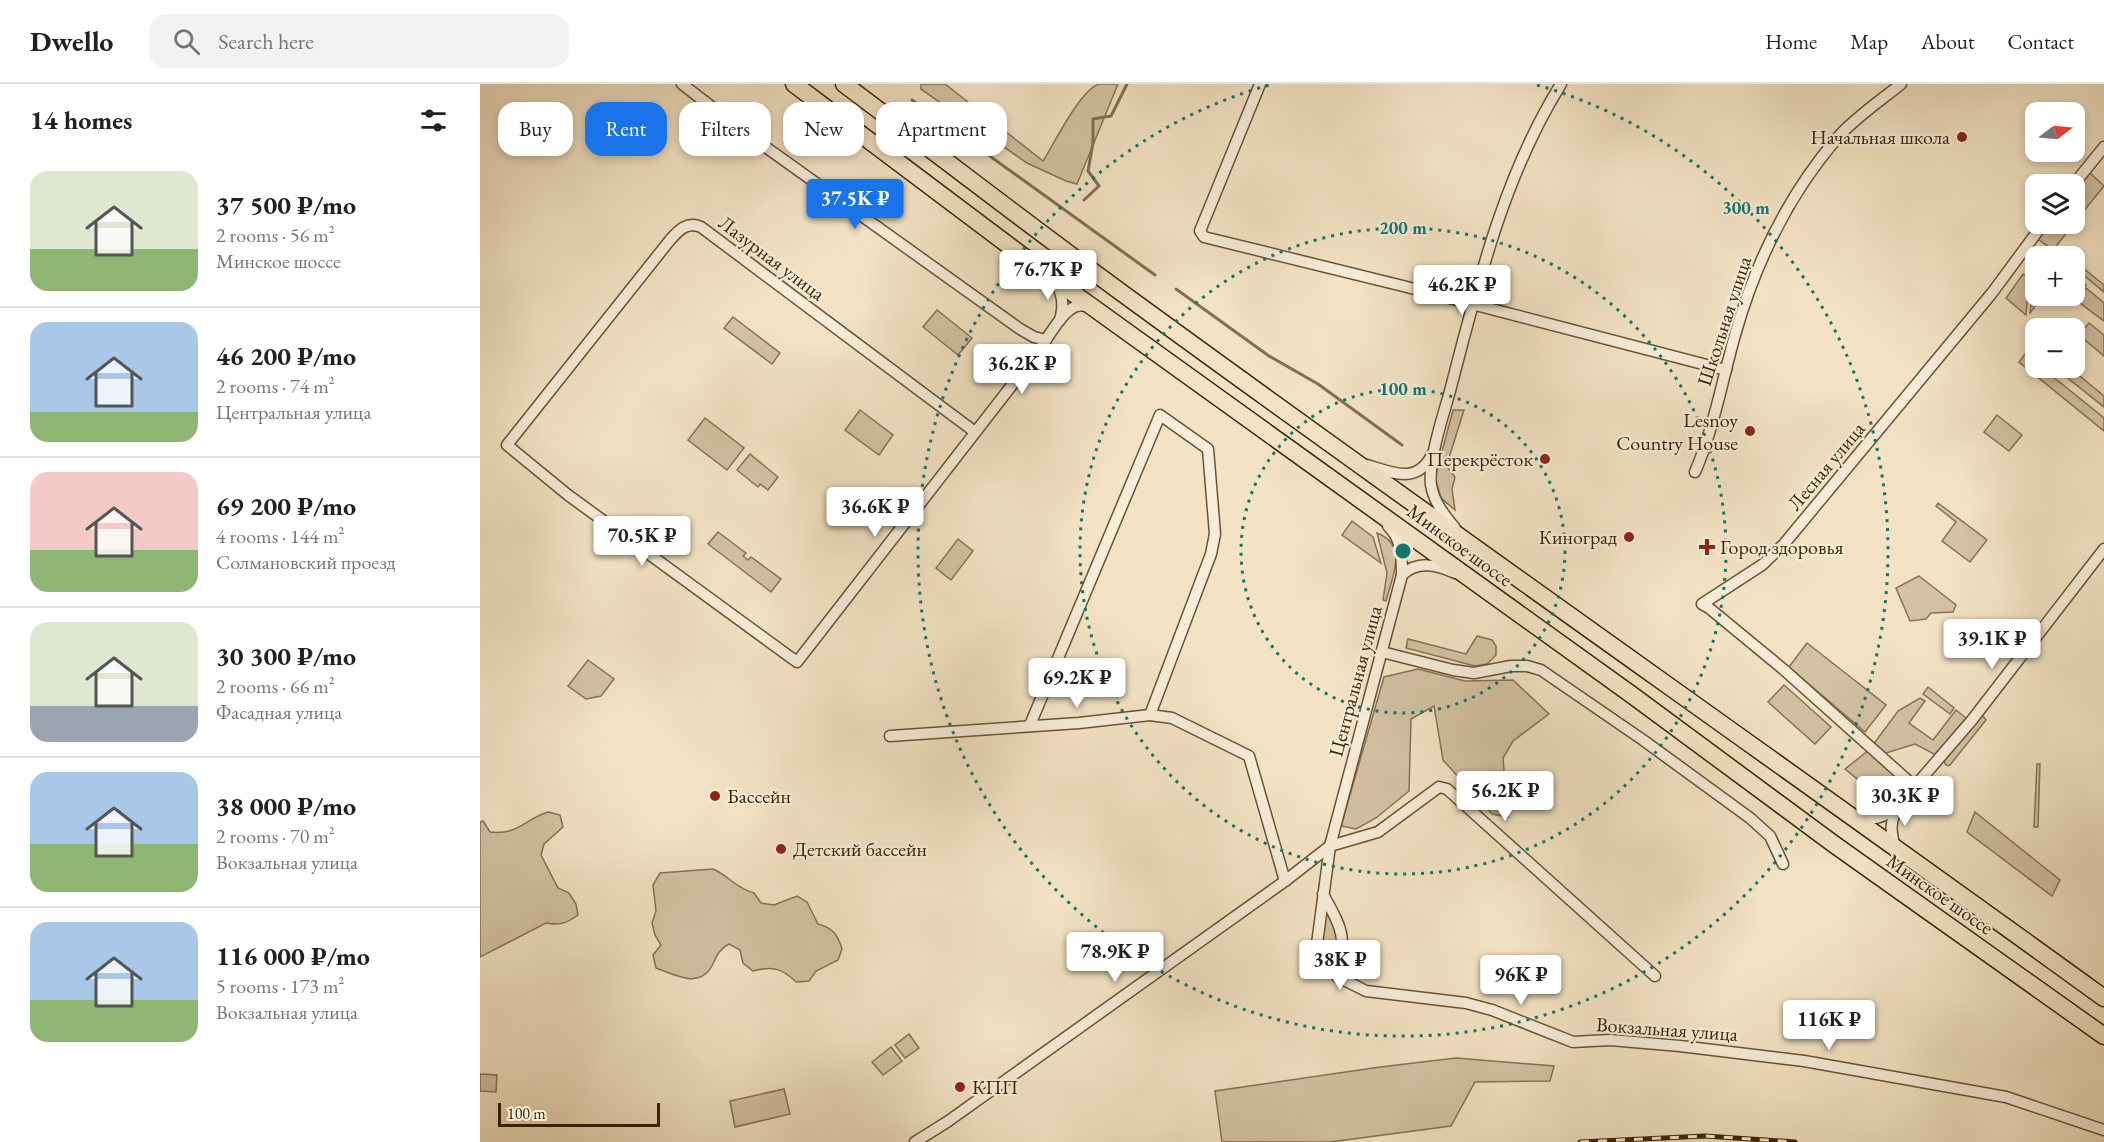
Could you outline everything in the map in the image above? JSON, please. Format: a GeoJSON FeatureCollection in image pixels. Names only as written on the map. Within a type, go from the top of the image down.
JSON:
{"type":"FeatureCollection","features":[{"type":"Feature","properties":{"kind":"highway","name":"Минское шоссе"},"geometry":{"type":"LineString","coordinates":[[794,84],[1052,278],[1475,581],[1835,845],[2104,1036]]}},
{"type":"Feature","properties":{"kind":"highway","name":"Минское шоссе"},"geometry":{"type":"LineString","coordinates":[[844,84],[1143,309],[1468,543],[1854,816],[2104,998]]}},
{"type":"Feature","properties":{"kind":"street"},"geometry":{"type":"LineString","coordinates":[[682,84],[769,150],[1020,330],[1046,340]]}},
{"type":"Feature","properties":{"kind":"street"},"geometry":{"type":"LineString","coordinates":[[1260,84],[1200,231],[1204,237],[1726,370]]}},
{"type":"Feature","properties":{"kind":"street"},"geometry":{"type":"LineString","coordinates":[[1468,543],[1435,501],[1431,483],[1435,450],[1473,304],[1508,194],[1524,154],[1561,84]]}},
{"type":"Feature","properties":{"kind":"street","name":"Школьная улица"},"geometry":{"type":"LineString","coordinates":[[1695,472],[1738,325],[1760,264],[1778,225],[1799,191],[1838,137],[1901,84]]}},
{"type":"Feature","properties":{"kind":"street"},"geometry":{"type":"LineString","coordinates":[[2082,174],[2104,147]]}},
{"type":"Feature","properties":{"kind":"street","name":"Лазурная улица"},"geometry":{"type":"LineString","coordinates":[[691,224],[701,227],[975,432],[797,662],[568,495],[507,445],[670,240],[679,230],[691,224]]}},
{"type":"Feature","properties":{"kind":"street","name":"Лесная улица"},"geometry":{"type":"LineString","coordinates":[[1914,786],[1783,669],[1702,604],[1762,565],[1784,544],[1992,293],[2036,234]]}},
{"type":"Feature","properties":{"kind":"street"},"geometry":{"type":"LineString","coordinates":[[1052,278],[1062,295],[1063,304],[1059,321]]}},
{"type":"Feature","properties":{"kind":"street"},"geometry":{"type":"LineString","coordinates":[[975,432],[1069,310],[1076,306],[1092,307]]}},
{"type":"Feature","properties":{"kind":"street"},"geometry":{"type":"LineString","coordinates":[[1030,725],[1160,415],[1208,449],[1215,534],[1211,554],[1150,715]]}},
{"type":"Feature","properties":{"kind":"street"},"geometry":{"type":"LineString","coordinates":[[1355,461],[1389,472],[1408,475],[1420,470],[1435,450]]}},
{"type":"Feature","properties":{"kind":"street","name":"Центральная улица"},"geometry":{"type":"LineString","coordinates":[[1338,976],[1325,963],[1317,944],[1330,846],[1402,574],[1401,547],[1395,533],[1354,495]]}},
{"type":"Feature","properties":{"kind":"street"},"geometry":{"type":"LineString","coordinates":[[1854,816],[1878,818],[1889,814],[1898,806],[1972,720],[2104,549]]}},
{"type":"Feature","properties":{"kind":"street"},"geometry":{"type":"LineString","coordinates":[[1402,574],[1418,566],[1432,565],[1475,581]]}},
{"type":"Feature","properties":{"kind":"street"},"geometry":{"type":"LineString","coordinates":[[1382,652],[1474,673],[1511,666],[1527,666],[1541,670],[1643,740],[1750,818],[1770,836],[1783,864]]}},
{"type":"Feature","properties":{"kind":"street"},"geometry":{"type":"LineString","coordinates":[[890,736],[1079,723],[1150,715],[1172,718],[1249,756],[1285,881]]}},
{"type":"Feature","properties":{"kind":"street"},"geometry":{"type":"LineString","coordinates":[[915,1142],[947,1122],[1285,881],[1330,846],[1377,832],[1443,786],[1655,976]]}},
{"type":"Feature","properties":{"kind":"street"},"geometry":{"type":"LineString","coordinates":[[1895,847],[1890,824],[1898,806]]}},
{"type":"Feature","properties":{"kind":"street"},"geometry":{"type":"LineString","coordinates":[[1323,894],[1343,936],[1338,976]]}},
{"type":"Feature","properties":{"kind":"street","name":"Вокзальная улица"},"geometry":{"type":"LineString","coordinates":[[1338,976],[1366,991],[1484,1007],[1573,1042],[1610,1040],[1804,1061],[2006,1097],[2104,1130]]}},
{"type":"Feature","properties":{"kind":"shaded area"},"geometry":{"type":"Polygon","coordinates":[[[921,84],[945,84],[968,102],[940,102],[921,89],[921,84]]]}},
{"type":"Feature","properties":{"kind":"shaded area"},"geometry":{"type":"Polygon","coordinates":[[[1099,84],[1118,84],[1077,184],[1027,163],[1007,149],[1007,133],[1043,161],[1084,96],[1099,84]]]}},
{"type":"Feature","properties":{"kind":"shaded area"},"geometry":{"type":"Polygon","coordinates":[[[2090,173],[2104,186],[2085,210],[2085,179],[2090,173]]]}},
{"type":"Feature","properties":{"kind":"shaded area"},"geometry":{"type":"Polygon","coordinates":[[[2042,234],[2066,234],[2057,246],[2047,246],[2038,239],[2042,234]]]}},
{"type":"Feature","properties":{"kind":"shaded area"},"geometry":{"type":"Polygon","coordinates":[[[2085,270],[2104,285],[2104,292],[2085,276],[2085,270]]]}},
{"type":"Feature","properties":{"kind":"shaded area"},"geometry":{"type":"Polygon","coordinates":[[[2023,274],[2025,276],[2026,315],[2006,298],[2023,274]]]}},
{"type":"Feature","properties":{"kind":"shaded area"},"geometry":{"type":"Polygon","coordinates":[[[2085,289],[2104,303],[2104,321],[2084,306],[2085,289]]]}},
{"type":"Feature","properties":{"kind":"shaded area"},"geometry":{"type":"Polygon","coordinates":[[[937,310],[972,338],[958,355],[923,327],[937,310]]]}},
{"type":"Feature","properties":{"kind":"shaded area"},"geometry":{"type":"Polygon","coordinates":[[[733,317],[780,353],[772,364],[724,328],[733,317]]]}},
{"type":"Feature","properties":{"kind":"shaded area"},"geometry":{"type":"Polygon","coordinates":[[[2089,323],[2104,335],[2104,356],[2085,340],[2085,328],[2089,323]]]}},
{"type":"Feature","properties":{"kind":"shaded area"},"geometry":{"type":"Polygon","coordinates":[[[2025,354],[2025,367],[2019,362],[2025,354]]]}},
{"type":"Feature","properties":{"kind":"shaded area"},"geometry":{"type":"Polygon","coordinates":[[[2039,378],[2054,378],[2104,418],[2104,431],[2039,378]]]}},
{"type":"Feature","properties":{"kind":"shaded area"},"geometry":{"type":"Polygon","coordinates":[[[2068,378],[2082,378],[2104,396],[2104,407],[2068,378]]]}},
{"type":"Feature","properties":{"kind":"shaded area"},"geometry":{"type":"Polygon","coordinates":[[[860,410],[893,435],[879,455],[845,430],[860,410]]]}},
{"type":"Feature","properties":{"kind":"shaded area"},"geometry":{"type":"Polygon","coordinates":[[[1453,410],[1464,410],[1448,468],[1455,477],[1452,489],[1455,510],[1441,498],[1435,478],[1453,410]]]}},
{"type":"Feature","properties":{"kind":"shaded area"},"geometry":{"type":"Polygon","coordinates":[[[1997,415],[2022,435],[2009,451],[1984,432],[1997,415]]]}},
{"type":"Feature","properties":{"kind":"shaded area"},"geometry":{"type":"Polygon","coordinates":[[[705,418],[744,448],[727,470],[688,440],[705,418]]]}},
{"type":"Feature","properties":{"kind":"shaded area"},"geometry":{"type":"Polygon","coordinates":[[[750,454],[778,477],[768,490],[760,484],[758,487],[737,470],[750,454]]]}},
{"type":"Feature","properties":{"kind":"shaded area"},"geometry":{"type":"Polygon","coordinates":[[[1938,503],[1987,540],[1970,562],[1942,541],[1956,522],[1936,506],[1938,503]]]}},
{"type":"Feature","properties":{"kind":"shaded area"},"geometry":{"type":"Polygon","coordinates":[[[1352,521],[1373,537],[1381,563],[1342,535],[1352,521]]]}},
{"type":"Feature","properties":{"kind":"shaded area"},"geometry":{"type":"Polygon","coordinates":[[[718,532],[746,553],[743,556],[748,560],[751,557],[781,579],[771,592],[708,544],[718,532]]]}},
{"type":"Feature","properties":{"kind":"shaded area"},"geometry":{"type":"Polygon","coordinates":[[[1377,533],[1387,538],[1393,545],[1395,553],[1396,562],[1386,601],[1383,600],[1387,573],[1377,533]]]}},
{"type":"Feature","properties":{"kind":"shaded area"},"geometry":{"type":"Polygon","coordinates":[[[958,539],[973,551],[951,580],[936,568],[958,539]]]}},
{"type":"Feature","properties":{"kind":"shaded area"},"geometry":{"type":"Polygon","coordinates":[[[1919,576],[1956,605],[1953,612],[1931,613],[1926,619],[1910,621],[1896,588],[1919,576]]]}},
{"type":"Feature","properties":{"kind":"shaded area"},"geometry":{"type":"Polygon","coordinates":[[[1477,636],[1492,640],[1496,646],[1496,655],[1487,664],[1475,666],[1406,648],[1408,639],[1466,654],[1477,636]]]}},
{"type":"Feature","properties":{"kind":"shaded area"},"geometry":{"type":"Polygon","coordinates":[[[1807,643],[1886,705],[1865,732],[1789,667],[1807,643]]]}},
{"type":"Feature","properties":{"kind":"shaded area"},"geometry":{"type":"Polygon","coordinates":[[[588,660],[614,679],[601,696],[586,699],[568,686],[588,660]]]}},
{"type":"Feature","properties":{"kind":"shaded area"},"geometry":{"type":"Polygon","coordinates":[[[1418,669],[1465,681],[1513,680],[1549,714],[1513,741],[1503,758],[1508,817],[1492,814],[1443,760],[1434,706],[1411,719],[1409,791],[1376,818],[1356,829],[1341,826],[1384,677],[1418,669]]]}},
{"type":"Feature","properties":{"kind":"shaded area"},"geometry":{"type":"Polygon","coordinates":[[[1784,685],[1831,727],[1815,744],[1768,702],[1784,685]]]}},
{"type":"Feature","properties":{"kind":"shaded area"},"geometry":{"type":"Polygon","coordinates":[[[1928,687],[1954,708],[1950,714],[1923,694],[1928,687]]]}},
{"type":"Feature","properties":{"kind":"shaded area"},"geometry":{"type":"Polygon","coordinates":[[[1920,698],[1925,701],[1909,723],[1933,740],[1956,710],[1966,718],[1936,755],[1915,744],[1883,754],[1873,745],[1898,711],[1920,698]]]}},
{"type":"Feature","properties":{"kind":"shaded area"},"geometry":{"type":"Polygon","coordinates":[[[1982,715],[1986,720],[1950,765],[1945,764],[1944,759],[1982,715]]]}},
{"type":"Feature","properties":{"kind":"shaded area"},"geometry":{"type":"Polygon","coordinates":[[[1869,750],[1894,775],[1877,795],[1845,769],[1869,750]]]}},
{"type":"Feature","properties":{"kind":"shaded area"},"geometry":{"type":"Polygon","coordinates":[[[2037,764],[2040,764],[2038,827],[2034,827],[2037,764]]]}},
{"type":"Feature","properties":{"kind":"shaded area"},"geometry":{"type":"Polygon","coordinates":[[[548,812],[560,815],[563,827],[544,844],[541,855],[558,888],[569,893],[576,904],[578,915],[563,923],[546,923],[480,957],[480,822],[483,821],[490,832],[508,831],[548,812]]]}},
{"type":"Feature","properties":{"kind":"shaded area"},"geometry":{"type":"Polygon","coordinates":[[[1975,812],[2060,880],[2052,896],[1967,832],[1975,812]]]}},
{"type":"Feature","properties":{"kind":"shaded area"},"geometry":{"type":"Polygon","coordinates":[[[713,869],[743,889],[754,893],[761,903],[774,905],[797,896],[807,902],[818,924],[831,930],[839,940],[842,949],[838,960],[816,971],[809,981],[796,982],[776,969],[753,971],[743,963],[740,950],[729,944],[720,951],[707,973],[694,979],[679,977],[656,968],[653,955],[661,945],[652,923],[656,911],[653,885],[660,873],[713,869]]]}},
{"type":"Feature","properties":{"kind":"shaded area"},"geometry":{"type":"Polygon","coordinates":[[[1325,908],[1339,933],[1336,963],[1333,964],[1324,944],[1325,908]]]}},
{"type":"Feature","properties":{"kind":"shaded area"},"geometry":{"type":"Polygon","coordinates":[[[909,1034],[919,1048],[905,1058],[895,1045],[909,1034]]]}},
{"type":"Feature","properties":{"kind":"shaded area"},"geometry":{"type":"Polygon","coordinates":[[[891,1047],[902,1061],[883,1075],[872,1062],[891,1047]]]}},
{"type":"Feature","properties":{"kind":"shaded area"},"geometry":{"type":"Polygon","coordinates":[[[1456,1058],[1554,1066],[1550,1081],[1475,1082],[1451,1126],[1330,1142],[1222,1142],[1215,1091],[1456,1058]]]}},
{"type":"Feature","properties":{"kind":"shaded area"},"geometry":{"type":"Polygon","coordinates":[[[480,1074],[497,1075],[496,1092],[480,1091],[480,1074]]]}},
{"type":"Feature","properties":{"kind":"shaded area"},"geometry":{"type":"Polygon","coordinates":[[[784,1089],[790,1114],[735,1127],[730,1101],[784,1089]]]}},
{"type":"Feature","properties":{"kind":"waterway"},"geometry":{"type":"LineString","coordinates":[[1084,200],[1099,186],[1088,171],[1093,143],[1093,119],[1111,116],[1127,84]]}},
{"type":"Feature","properties":{"kind":"waterway"},"geometry":{"type":"LineString","coordinates":[[912,100],[1155,275]]}},
{"type":"Feature","properties":{"kind":"waterway"},"geometry":{"type":"LineString","coordinates":[[1176,289],[1269,356],[1318,384],[1402,445]]}},
{"type":"Feature","properties":{"kind":"railway"},"geometry":{"type":"LineString","coordinates":[[1580,1142],[1705,1136],[1795,1142]]}},
{"type":"Feature","properties":{"kind":"place","name":"Начальная школа"},"geometry":{"type":"Point","coordinates":[1962,137]}},
{"type":"Feature","properties":{"kind":"place","name":"Lesnoy Country House"},"geometry":{"type":"Point","coordinates":[1750,431]}},
{"type":"Feature","properties":{"kind":"place","name":"Перекрёсток"},"geometry":{"type":"Point","coordinates":[1545,459]}},
{"type":"Feature","properties":{"kind":"place","name":"Киноград"},"geometry":{"type":"Point","coordinates":[1629,537]}},
{"type":"Feature","properties":{"kind":"place","name":"Город здоровья"},"geometry":{"type":"Point","coordinates":[1707,547]}},
{"type":"Feature","properties":{"kind":"place","name":"Бассейн"},"geometry":{"type":"Point","coordinates":[715,796]}},
{"type":"Feature","properties":{"kind":"place","name":"Детский бассейн"},"geometry":{"type":"Point","coordinates":[781,849]}},
{"type":"Feature","properties":{"kind":"place","name":"КПП"},"geometry":{"type":"Point","coordinates":[960,1087]}}]}
